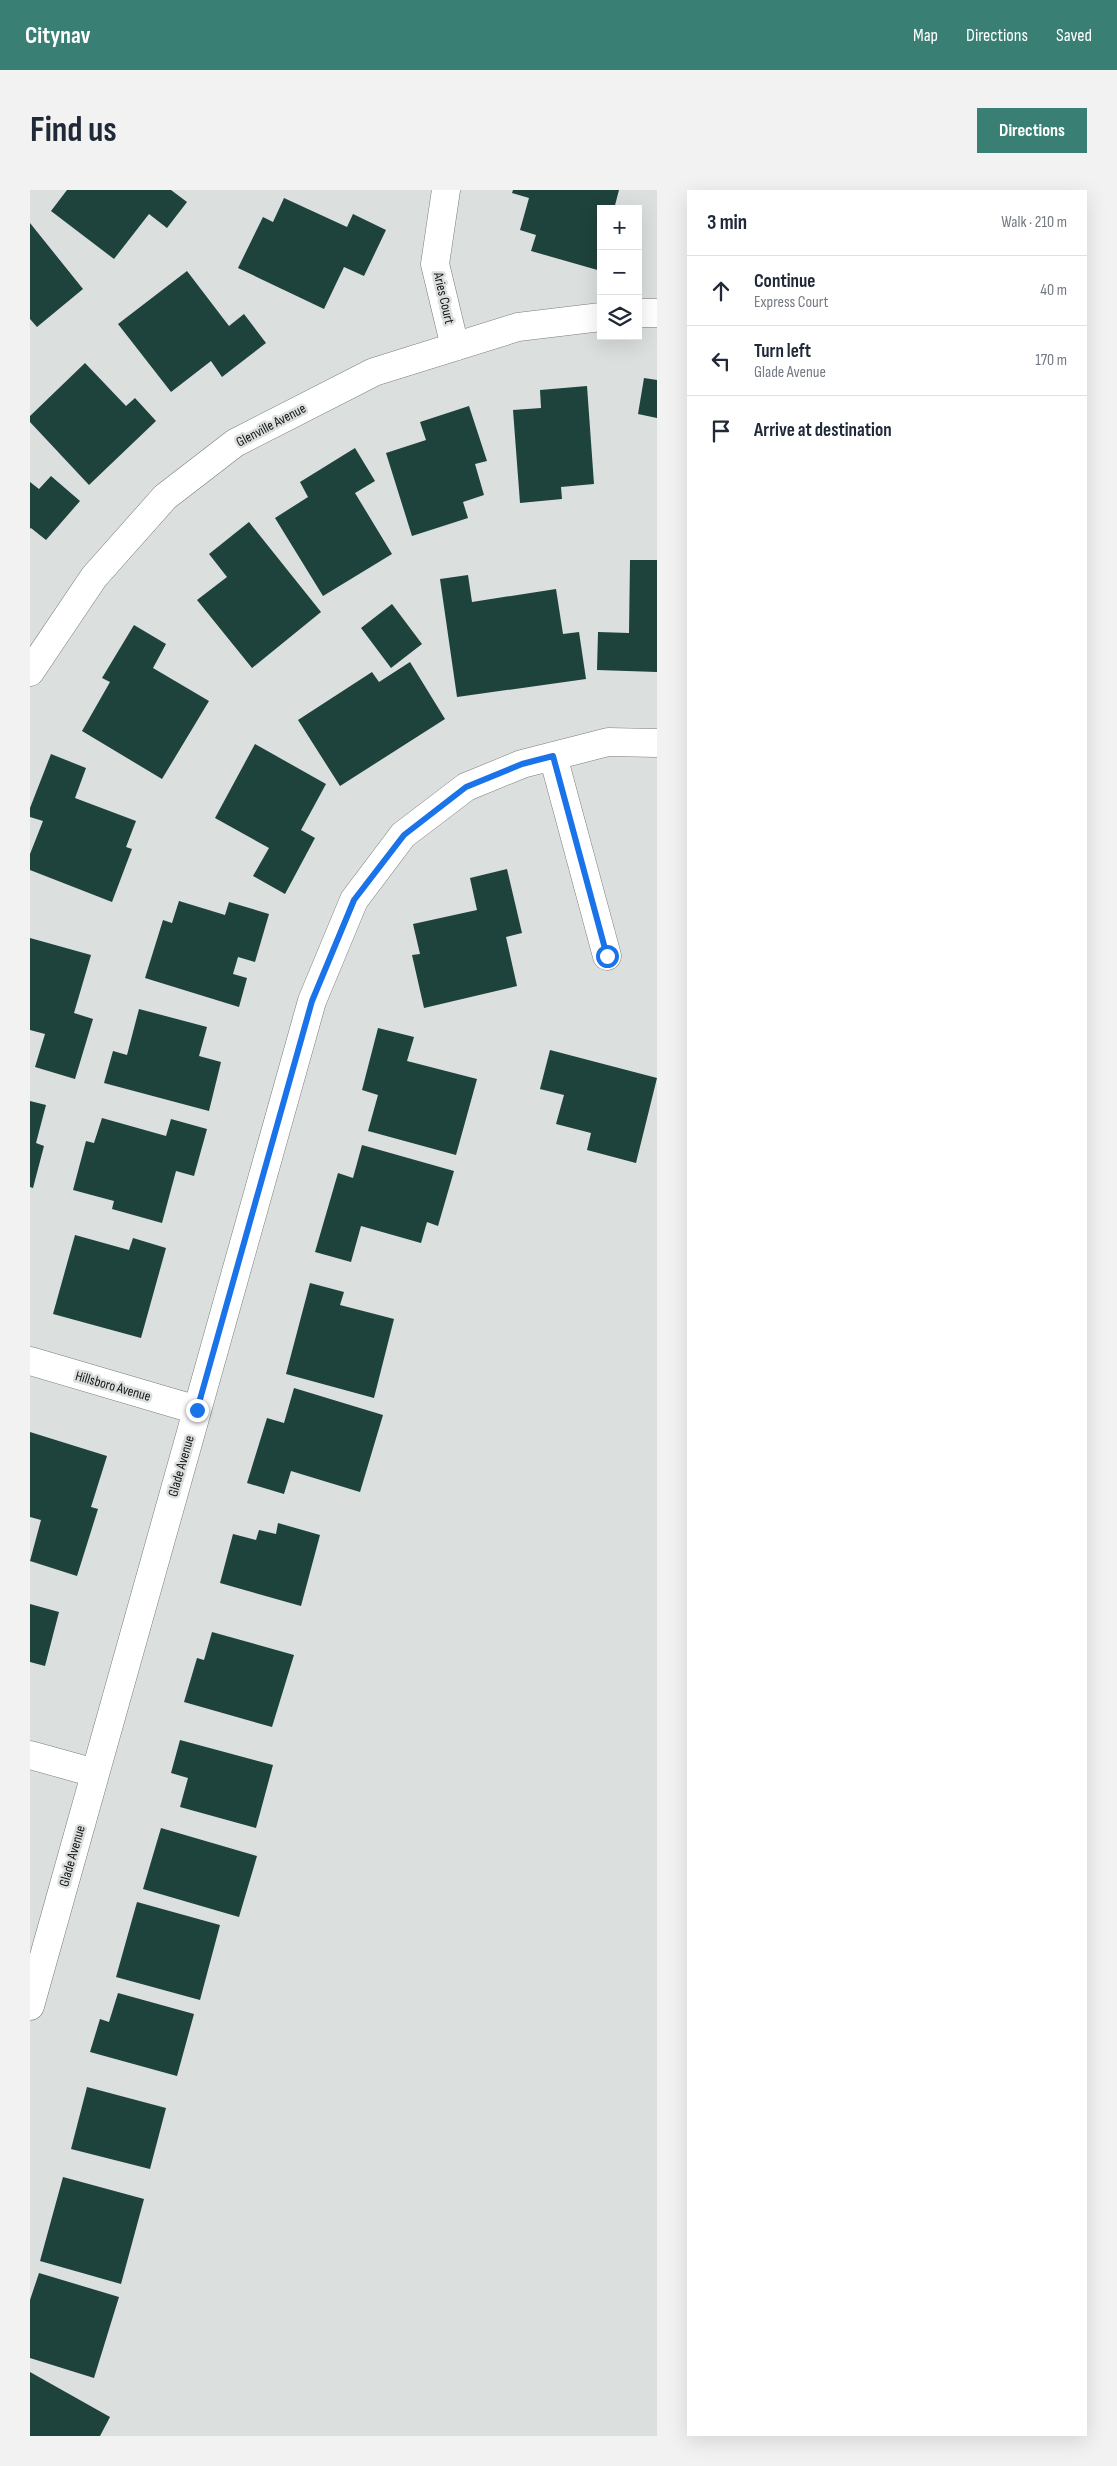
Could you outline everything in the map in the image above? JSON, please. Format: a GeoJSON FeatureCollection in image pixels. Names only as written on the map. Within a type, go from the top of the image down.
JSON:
{"type":"FeatureCollection","features":[{"type":"Feature","properties":{"kind":"street","name":"Aries Court"},"geometry":{"type":"LineString","coordinates":[[446,190],[436,264],[455,347]]}},
{"type":"Feature","properties":{"kind":"street"},"geometry":{"type":"LineString","coordinates":[[642,313],[657,313]]}},
{"type":"Feature","properties":{"kind":"street","name":"Glenville Avenue"},"geometry":{"type":"LineString","coordinates":[[30,672],[94,577],[158,504],[235,443],[374,372],[518,327],[597,317]]}},
{"type":"Feature","properties":{"kind":"street","name":"Glade Avenue"},"geometry":{"type":"LineString","coordinates":[[30,2006],[312,1001],[354,900],[404,835],[466,787],[522,764],[608,742],[657,743]]}},
{"type":"Feature","properties":{"kind":"street"},"geometry":{"type":"LineString","coordinates":[[553,756],[607,956]]}},
{"type":"Feature","properties":{"kind":"street","name":"Hillsboro Avenue"},"geometry":{"type":"LineString","coordinates":[[30,1361],[197,1410]]}},
{"type":"Feature","properties":{"kind":"street"},"geometry":{"type":"LineString","coordinates":[[30,1755],[95,1773]]}},
{"type":"Feature","properties":{"kind":"building"},"geometry":{"type":"Polygon","coordinates":[[[67,190],[171,190],[187,202],[167,228],[149,214],[114,259],[51,211],[67,190]]]}},
{"type":"Feature","properties":{"kind":"building"},"geometry":{"type":"Polygon","coordinates":[[[513,190],[619,190],[615,205],[597,205],[597,270],[531,251],[536,235],[520,230],[529,198],[512,193],[513,190]]]}},
{"type":"Feature","properties":{"kind":"building"},"geometry":{"type":"Polygon","coordinates":[[[284,198],[347,227],[353,214],[386,230],[364,276],[344,267],[324,309],[238,268],[263,217],[273,222],[284,198]]]}},
{"type":"Feature","properties":{"kind":"building"},"geometry":{"type":"Polygon","coordinates":[[[30,223],[83,289],[37,327],[30,319],[30,223]]]}},
{"type":"Feature","properties":{"kind":"building"},"geometry":{"type":"Polygon","coordinates":[[[187,271],[229,326],[244,314],[266,343],[222,377],[211,361],[171,392],[118,324],[187,271]]]}},
{"type":"Feature","properties":{"kind":"building"},"geometry":{"type":"Polygon","coordinates":[[[85,363],[126,406],[135,398],[156,421],[89,485],[30,422],[30,416],[85,363]]]}},
{"type":"Feature","properties":{"kind":"building"},"geometry":{"type":"Polygon","coordinates":[[[644,378],[657,380],[657,418],[638,414],[644,378]]]}},
{"type":"Feature","properties":{"kind":"building"},"geometry":{"type":"Polygon","coordinates":[[[587,386],[594,484],[561,487],[562,499],[520,503],[513,410],[541,408],[540,390],[587,386]]]}},
{"type":"Feature","properties":{"kind":"building"},"geometry":{"type":"Polygon","coordinates":[[[469,406],[487,461],[475,464],[484,495],[463,502],[468,518],[412,536],[386,453],[426,440],[420,422],[469,406]]]}},
{"type":"Feature","properties":{"kind":"building"},"geometry":{"type":"Polygon","coordinates":[[[355,448],[375,481],[355,493],[392,554],[323,596],[275,518],[308,497],[300,482],[355,448]]]}},
{"type":"Feature","properties":{"kind":"building"},"geometry":{"type":"Polygon","coordinates":[[[51,476],[80,501],[46,540],[30,529],[30,482],[39,489],[51,476]]]}},
{"type":"Feature","properties":{"kind":"building"},"geometry":{"type":"Polygon","coordinates":[[[249,522],[321,612],[252,668],[197,600],[227,577],[209,554],[249,522]]]}},
{"type":"Feature","properties":{"kind":"building"},"geometry":{"type":"Polygon","coordinates":[[[630,560],[657,560],[657,672],[597,670],[598,632],[629,633],[630,560]]]}},
{"type":"Feature","properties":{"kind":"building"},"geometry":{"type":"Polygon","coordinates":[[[468,575],[472,602],[556,589],[563,634],[579,632],[586,679],[457,697],[440,579],[468,575]]]}},
{"type":"Feature","properties":{"kind":"building"},"geometry":{"type":"Polygon","coordinates":[[[392,604],[422,644],[391,668],[361,628],[392,604]]]}},
{"type":"Feature","properties":{"kind":"building"},"geometry":{"type":"Polygon","coordinates":[[[134,625],[166,644],[153,668],[209,701],[162,779],[82,731],[110,682],[102,678],[134,625]]]}},
{"type":"Feature","properties":{"kind":"building"},"geometry":{"type":"Polygon","coordinates":[[[410,662],[445,719],[340,786],[298,720],[372,672],[379,682],[410,662]]]}},
{"type":"Feature","properties":{"kind":"building"},"geometry":{"type":"Polygon","coordinates":[[[255,744],[326,784],[301,830],[315,838],[285,894],[253,876],[269,848],[215,818],[255,744]]]}},
{"type":"Feature","properties":{"kind":"building"},"geometry":{"type":"Polygon","coordinates":[[[51,754],[86,768],[75,798],[136,821],[126,847],[132,849],[112,902],[30,870],[30,854],[43,821],[30,817],[30,808],[51,754]]]}},
{"type":"Feature","properties":{"kind":"building"},"geometry":{"type":"Polygon","coordinates":[[[507,869],[522,933],[506,937],[517,986],[424,1008],[412,955],[420,954],[413,924],[477,910],[470,878],[507,869]]]}},
{"type":"Feature","properties":{"kind":"building"},"geometry":{"type":"Polygon","coordinates":[[[179,901],[225,915],[229,902],[269,914],[255,962],[238,957],[233,974],[247,978],[239,1007],[145,978],[163,920],[172,923],[179,901]]]}},
{"type":"Feature","properties":{"kind":"building"},"geometry":{"type":"Polygon","coordinates":[[[30,938],[91,955],[74,1013],[93,1019],[75,1079],[35,1067],[45,1034],[30,1030],[30,938]]]}},
{"type":"Feature","properties":{"kind":"building"},"geometry":{"type":"Polygon","coordinates":[[[139,1009],[207,1027],[199,1056],[221,1062],[209,1111],[104,1083],[113,1051],[127,1055],[139,1009]]]}},
{"type":"Feature","properties":{"kind":"building"},"geometry":{"type":"Polygon","coordinates":[[[378,1028],[414,1037],[407,1061],[477,1079],[456,1155],[368,1131],[378,1095],[362,1090],[378,1028]]]}},
{"type":"Feature","properties":{"kind":"building"},"geometry":{"type":"Polygon","coordinates":[[[550,1050],[657,1078],[636,1163],[587,1150],[591,1133],[556,1124],[564,1095],[540,1089],[550,1050]]]}},
{"type":"Feature","properties":{"kind":"building"},"geometry":{"type":"Polygon","coordinates":[[[30,1101],[46,1105],[36,1143],[44,1146],[33,1188],[30,1187],[30,1101]]]}},
{"type":"Feature","properties":{"kind":"building"},"geometry":{"type":"Polygon","coordinates":[[[102,1118],[166,1136],[171,1119],[207,1129],[194,1176],[176,1171],[162,1223],[112,1209],[114,1201],[73,1190],[86,1141],[94,1143],[102,1118]]]}},
{"type":"Feature","properties":{"kind":"building"},"geometry":{"type":"Polygon","coordinates":[[[362,1145],[454,1171],[438,1226],[427,1222],[421,1243],[361,1226],[351,1262],[315,1252],[338,1173],[353,1178],[362,1145]]]}},
{"type":"Feature","properties":{"kind":"building"},"geometry":{"type":"Polygon","coordinates":[[[75,1235],[129,1250],[133,1238],[166,1248],[141,1338],[53,1314],[75,1235]]]}},
{"type":"Feature","properties":{"kind":"building"},"geometry":{"type":"Polygon","coordinates":[[[310,1283],[344,1292],[340,1305],[394,1319],[374,1398],[286,1374],[310,1283]]]}},
{"type":"Feature","properties":{"kind":"building"},"geometry":{"type":"Polygon","coordinates":[[[294,1388],[383,1415],[360,1492],[291,1471],[284,1494],[247,1483],[267,1418],[284,1423],[294,1388]]]}},
{"type":"Feature","properties":{"kind":"building"},"geometry":{"type":"Polygon","coordinates":[[[30,1432],[107,1456],[91,1507],[98,1509],[77,1576],[30,1561],[41,1520],[30,1517],[30,1432]]]}},
{"type":"Feature","properties":{"kind":"building"},"geometry":{"type":"Polygon","coordinates":[[[278,1523],[320,1535],[301,1606],[220,1583],[233,1534],[256,1540],[259,1530],[276,1534],[278,1523]]]}},
{"type":"Feature","properties":{"kind":"building"},"geometry":{"type":"Polygon","coordinates":[[[30,1604],[59,1612],[45,1666],[30,1662],[30,1604]]]}},
{"type":"Feature","properties":{"kind":"building"},"geometry":{"type":"Polygon","coordinates":[[[212,1632],[294,1655],[272,1727],[184,1702],[197,1658],[204,1660],[212,1632]]]}},
{"type":"Feature","properties":{"kind":"building"},"geometry":{"type":"Polygon","coordinates":[[[180,1740],[273,1765],[256,1828],[180,1807],[188,1778],[171,1773],[180,1740]]]}},
{"type":"Feature","properties":{"kind":"building"},"geometry":{"type":"Polygon","coordinates":[[[161,1828],[257,1856],[239,1917],[143,1889],[161,1828]]]}},
{"type":"Feature","properties":{"kind":"building"},"geometry":{"type":"Polygon","coordinates":[[[137,1902],[220,1925],[200,2000],[116,1977],[137,1902]]]}},
{"type":"Feature","properties":{"kind":"building"},"geometry":{"type":"Polygon","coordinates":[[[118,1993],[194,2014],[177,2076],[90,2052],[100,2019],[109,2022],[118,1993]]]}},
{"type":"Feature","properties":{"kind":"building"},"geometry":{"type":"Polygon","coordinates":[[[87,2087],[166,2108],[150,2169],[71,2149],[87,2087]]]}},
{"type":"Feature","properties":{"kind":"building"},"geometry":{"type":"Polygon","coordinates":[[[63,2177],[144,2199],[121,2284],[40,2261],[63,2177]]]}},
{"type":"Feature","properties":{"kind":"building"},"geometry":{"type":"Polygon","coordinates":[[[39,2273],[119,2297],[94,2378],[30,2358],[30,2300],[39,2273]]]}},
{"type":"Feature","properties":{"kind":"building"},"geometry":{"type":"Polygon","coordinates":[[[30,2372],[110,2417],[100,2436],[30,2436],[30,2372]]]}},
{"type":"Feature","properties":{"kind":"route"},"geometry":{"type":"LineString","coordinates":[[197,1410],[312,1001],[354,900],[404,835],[466,787],[522,764],[553,756],[607,956]]}}]}
